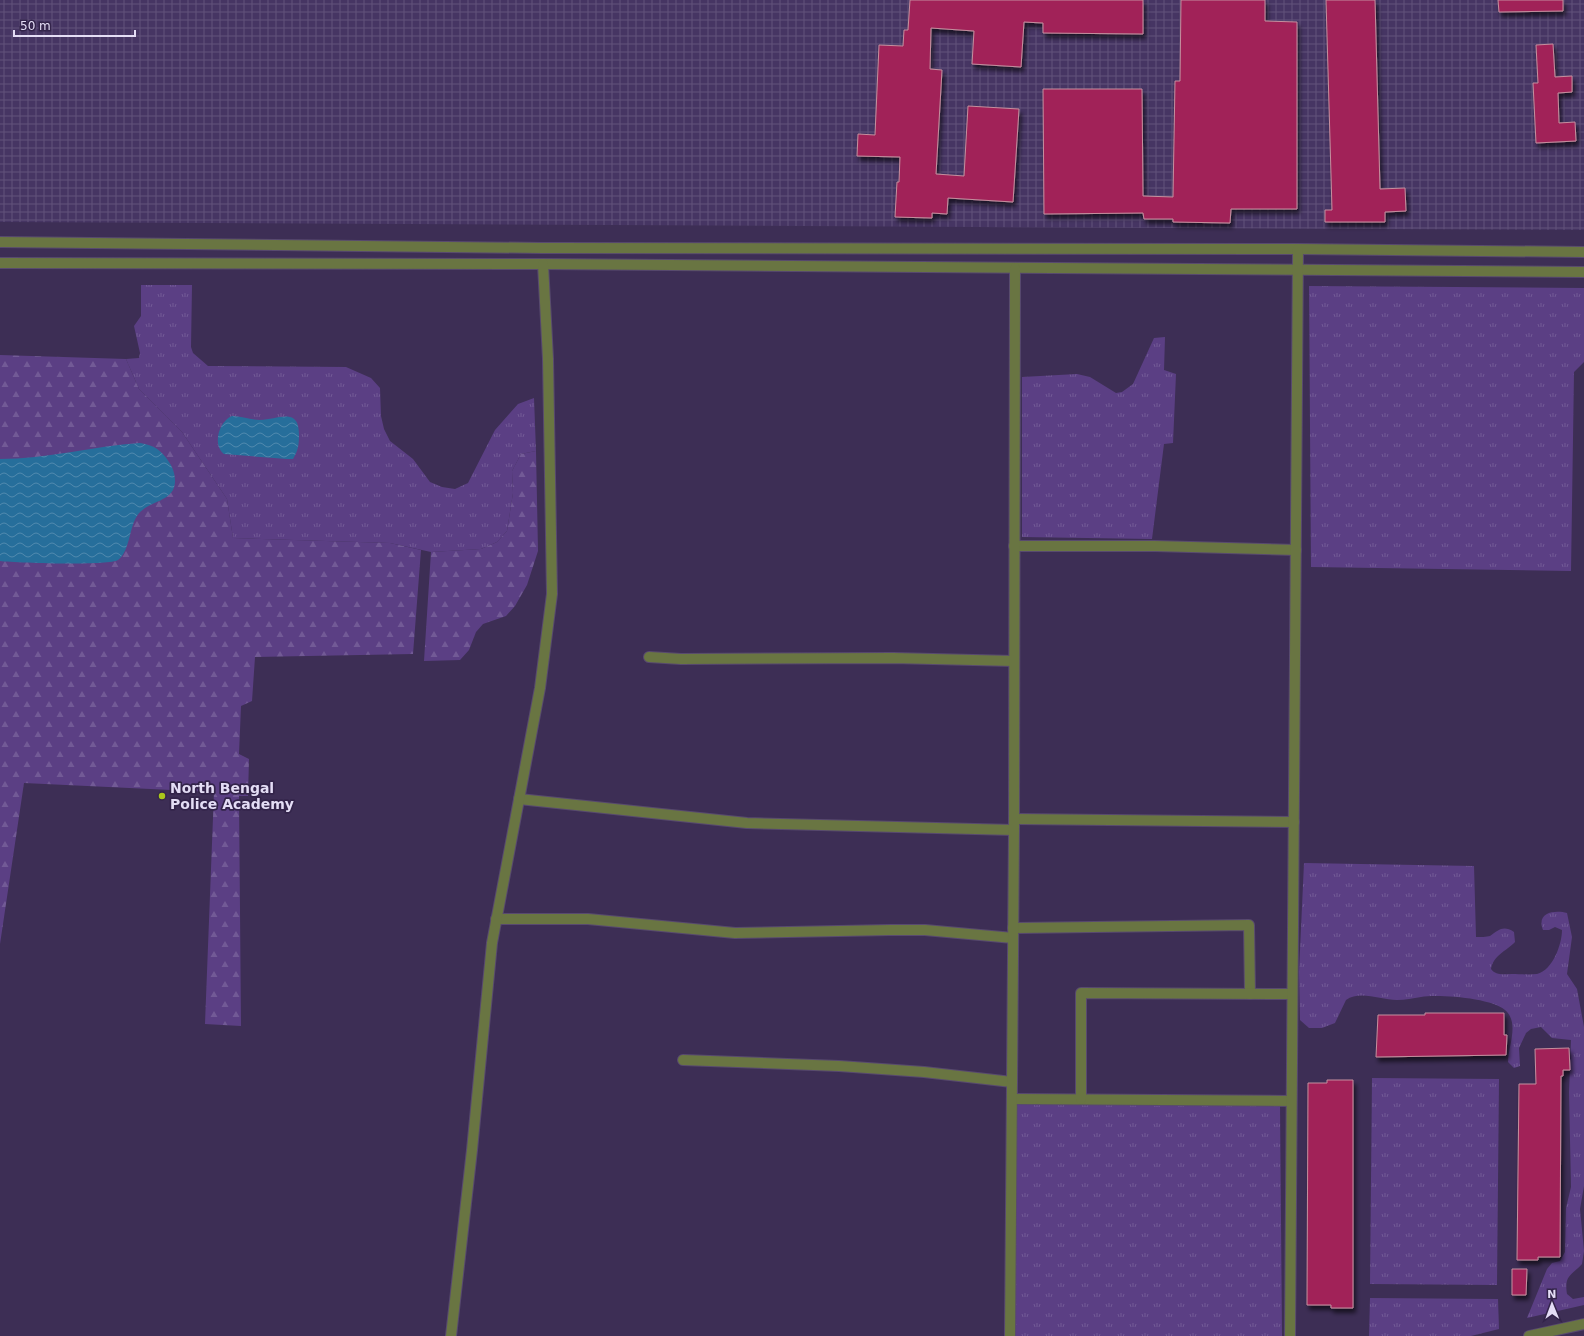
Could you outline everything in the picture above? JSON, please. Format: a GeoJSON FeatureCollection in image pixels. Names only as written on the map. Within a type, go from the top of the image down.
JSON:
{"type":"FeatureCollection","features":[{"type":"Feature","properties":{"kind":"street"},"geometry":{"type":"LineString","coordinates":[[0,242],[550,248],[1298,249],[1584,252]]}},
{"type":"Feature","properties":{"kind":"street"},"geometry":{"type":"LineString","coordinates":[[1290,1336],[1298,249]]}},
{"type":"Feature","properties":{"kind":"street"},"geometry":{"type":"LineString","coordinates":[[0,263],[542,264],[1584,272]]}},
{"type":"Feature","properties":{"kind":"street"},"geometry":{"type":"LineString","coordinates":[[451,1336],[472,1150],[492,943],[540,688],[552,594],[548,359],[542,264]]}},
{"type":"Feature","properties":{"kind":"street"},"geometry":{"type":"LineString","coordinates":[[1010,1336],[1014,830],[1015,268]]}},
{"type":"Feature","properties":{"kind":"street"},"geometry":{"type":"LineString","coordinates":[[1014,546],[1155,546],[1296,550]]}},
{"type":"Feature","properties":{"kind":"street"},"geometry":{"type":"LineString","coordinates":[[649,657],[681,659],[893,658],[1014,661]]}},
{"type":"Feature","properties":{"kind":"street"},"geometry":{"type":"LineString","coordinates":[[519,799],[747,823],[1014,830]]}},
{"type":"Feature","properties":{"kind":"street"},"geometry":{"type":"LineString","coordinates":[[1014,819],[1294,822]]}},
{"type":"Feature","properties":{"kind":"street"},"geometry":{"type":"LineString","coordinates":[[496,919],[588,919],[735,933],[897,930],[1013,933],[1249,925],[1250,994]]}},
{"type":"Feature","properties":{"kind":"street"},"geometry":{"type":"LineString","coordinates":[[1081,1100],[1082,993],[1292,994]]}},
{"type":"Feature","properties":{"kind":"street"},"geometry":{"type":"LineString","coordinates":[[683,1060],[839,1066],[924,1072],[1012,1082]]}},
{"type":"Feature","properties":{"kind":"street"},"geometry":{"type":"LineString","coordinates":[[1012,1099],[1291,1101]]}},
{"type":"Feature","properties":{"kind":"street"},"geometry":{"type":"LineString","coordinates":[[1530,1336],[1584,1324]]}},
{"type":"Feature","properties":{"kind":"shaded area"},"geometry":{"type":"Polygon","coordinates":[[[0,0],[1584,0],[1584,230],[0,222],[0,0]]]}},
{"type":"Feature","properties":{"kind":"green space"},"geometry":{"type":"Polygon","coordinates":[[[141,285],[192,285],[191,347],[193,353],[208,366],[346,367],[371,378],[380,388],[381,416],[384,429],[390,441],[413,459],[430,482],[442,487],[455,489],[468,483],[495,430],[518,404],[534,398],[536,451],[521,454],[512,471],[513,493],[507,531],[497,542],[481,549],[431,552],[390,543],[233,538],[227,499],[182,432],[139,389],[126,359],[139,358],[140,353],[134,326],[141,316],[141,285]]]}},
{"type":"Feature","properties":{"kind":"green space"},"geometry":{"type":"Polygon","coordinates":[[[1309,286],[1584,288],[1584,362],[1574,372],[1571,571],[1311,567],[1309,286]]]}},
{"type":"Feature","properties":{"kind":"green space"},"geometry":{"type":"Polygon","coordinates":[[[1165,337],[1164,370],[1176,374],[1173,443],[1164,444],[1152,539],[1022,537],[1022,377],[1077,374],[1090,377],[1116,393],[1122,392],[1133,384],[1154,338],[1165,337]]]}},
{"type":"Feature","properties":{"kind":"green space"},"geometry":{"type":"Polygon","coordinates":[[[0,355],[126,359],[139,389],[182,432],[227,499],[233,538],[390,543],[421,550],[413,654],[255,657],[252,701],[241,706],[239,754],[249,759],[248,796],[239,796],[241,1026],[205,1024],[214,792],[24,783],[0,944],[0,355]]]}},
{"type":"Feature","properties":{"kind":"green space"},"geometry":{"type":"Polygon","coordinates":[[[536,451],[538,551],[527,585],[515,606],[506,616],[483,624],[476,632],[469,650],[460,660],[424,661],[431,552],[481,549],[497,542],[507,531],[513,493],[512,471],[521,454],[536,451]]]}},
{"type":"Feature","properties":{"kind":"green space"},"geometry":{"type":"Polygon","coordinates":[[[1304,863],[1474,866],[1476,937],[1490,936],[1501,929],[1507,929],[1514,932],[1515,942],[1497,957],[1492,964],[1491,969],[1498,974],[1537,974],[1543,972],[1556,956],[1562,936],[1562,930],[1555,927],[1549,930],[1543,930],[1542,919],[1544,916],[1552,912],[1567,913],[1572,937],[1567,974],[1577,989],[1584,1027],[1584,1186],[1580,1209],[1584,1251],[1582,1264],[1569,1276],[1566,1288],[1567,1294],[1573,1299],[1584,1297],[1584,1305],[1527,1318],[1547,1269],[1552,1263],[1560,1261],[1565,1252],[1566,1208],[1571,1187],[1569,1092],[1571,1040],[1552,1038],[1541,1027],[1531,1029],[1526,1033],[1519,1048],[1520,1066],[1514,1068],[1508,1062],[1513,1028],[1512,1021],[1505,1010],[1489,1002],[1439,996],[1403,1000],[1391,1000],[1371,996],[1352,997],[1346,1000],[1335,1023],[1322,1028],[1309,1028],[1300,1020],[1299,972],[1304,863]]]}},
{"type":"Feature","properties":{"kind":"green space"},"geometry":{"type":"Polygon","coordinates":[[[1372,1078],[1499,1079],[1497,1285],[1370,1284],[1372,1078]]]}},
{"type":"Feature","properties":{"kind":"green space"},"geometry":{"type":"Polygon","coordinates":[[[1017,1105],[1280,1105],[1282,1336],[1015,1336],[1017,1105]]]}},
{"type":"Feature","properties":{"kind":"green space"},"geometry":{"type":"Polygon","coordinates":[[[1370,1298],[1498,1299],[1499,1329],[1471,1336],[1369,1336],[1370,1298]]]}},
{"type":"Feature","properties":{"kind":"water"},"geometry":{"type":"Polygon","coordinates":[[[232,416],[260,420],[286,417],[295,420],[298,426],[299,442],[293,459],[224,454],[218,445],[219,434],[224,423],[232,416]]]}},
{"type":"Feature","properties":{"kind":"water"},"geometry":{"type":"Polygon","coordinates":[[[140,443],[149,445],[163,454],[173,469],[175,482],[170,494],[141,511],[137,516],[134,521],[125,551],[118,560],[98,563],[24,563],[0,561],[0,459],[53,455],[140,443]]]}},
{"type":"Feature","properties":{"kind":"building"},"geometry":{"type":"Polygon","coordinates":[[[910,0],[1143,0],[1143,34],[1043,33],[1043,23],[1024,22],[1021,67],[972,64],[974,31],[931,28],[930,69],[942,70],[936,174],[964,176],[968,106],[1019,109],[1013,202],[948,198],[947,214],[932,213],[932,218],[895,217],[900,157],[857,156],[858,134],[875,135],[879,45],[903,46],[904,30],[908,30],[910,0]]]}},
{"type":"Feature","properties":{"kind":"building"},"geometry":{"type":"Polygon","coordinates":[[[1181,0],[1265,0],[1265,21],[1297,22],[1297,209],[1231,209],[1230,223],[1173,222],[1173,219],[1144,219],[1143,213],[1044,214],[1043,89],[1142,89],[1143,196],[1173,197],[1175,81],[1180,81],[1181,0]]]}},
{"type":"Feature","properties":{"kind":"building"},"geometry":{"type":"Polygon","coordinates":[[[1326,0],[1375,0],[1380,189],[1405,188],[1406,211],[1385,212],[1385,222],[1325,222],[1325,210],[1332,210],[1326,0]]]}},
{"type":"Feature","properties":{"kind":"building"},"geometry":{"type":"Polygon","coordinates":[[[1498,0],[1563,0],[1563,11],[1499,12],[1498,0]]]}},
{"type":"Feature","properties":{"kind":"building"},"geometry":{"type":"Polygon","coordinates":[[[1553,44],[1555,77],[1572,76],[1572,92],[1558,93],[1559,123],[1575,122],[1576,141],[1536,143],[1533,83],[1538,83],[1536,45],[1553,44]]]}},
{"type":"Feature","properties":{"kind":"building"},"geometry":{"type":"Polygon","coordinates":[[[1425,1013],[1504,1013],[1504,1035],[1507,1035],[1506,1055],[1376,1057],[1378,1015],[1425,1015],[1425,1013]]]}},
{"type":"Feature","properties":{"kind":"building"},"geometry":{"type":"Polygon","coordinates":[[[1569,1048],[1570,1070],[1563,1070],[1563,1076],[1561,1076],[1560,1257],[1538,1257],[1538,1260],[1517,1260],[1519,1084],[1536,1084],[1535,1049],[1569,1048]]]}},
{"type":"Feature","properties":{"kind":"building"},"geometry":{"type":"Polygon","coordinates":[[[1327,1080],[1353,1080],[1353,1308],[1331,1308],[1331,1305],[1307,1305],[1308,1083],[1327,1083],[1327,1080]]]}},
{"type":"Feature","properties":{"kind":"building"},"geometry":{"type":"Polygon","coordinates":[[[1512,1269],[1527,1269],[1526,1295],[1512,1295],[1512,1269]]]}},
{"type":"Feature","properties":{"kind":"place","name":"North Bengal Police Academy"},"geometry":{"type":"Point","coordinates":[162,796]}}]}
